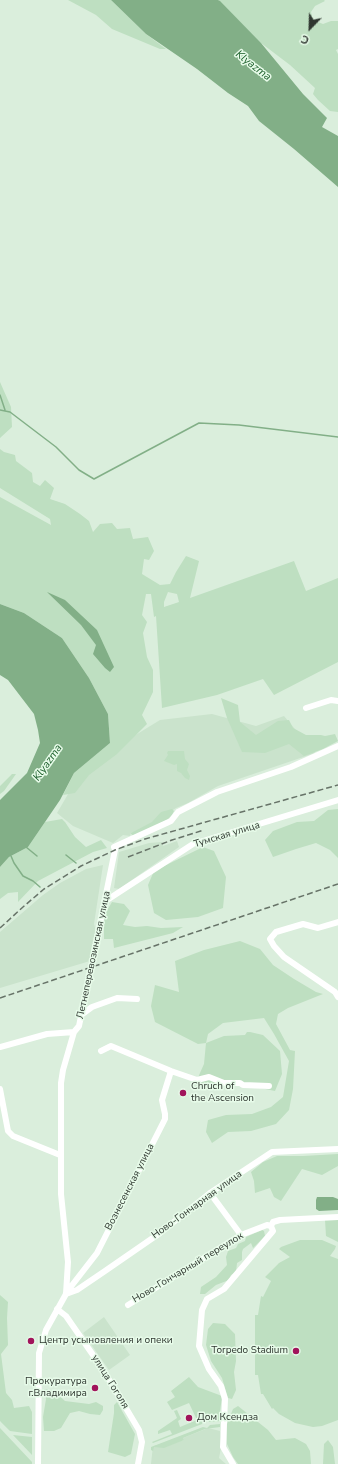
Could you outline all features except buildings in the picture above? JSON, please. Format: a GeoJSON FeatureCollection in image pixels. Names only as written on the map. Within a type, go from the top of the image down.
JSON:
{"type":"FeatureCollection","features":[{"type":"Feature","properties":{"kind":"street"},"geometry":{"type":"LineString","coordinates":[[306,708],[331,700],[338,701]]}},
{"type":"Feature","properties":{"kind":"street","name":"Летнеперевозинская улица"},"geometry":{"type":"LineString","coordinates":[[38,1464],[39,1353],[46,1330],[66,1294],[68,1262],[61,1194],[61,1083],[63,1070],[74,1032],[79,1026],[82,1015],[115,850],[114,847],[171,821],[178,812],[217,792],[291,767],[338,746]]}},
{"type":"Feature","properties":{"kind":"street","name":"Тумская улица"},"geometry":{"type":"LineString","coordinates":[[104,902],[193,844],[338,800]]}},
{"type":"Feature","properties":{"kind":"street"},"geometry":{"type":"LineString","coordinates":[[338,922],[318,928],[303,924],[276,932],[270,939],[284,957],[334,992],[338,998]]}},
{"type":"Feature","properties":{"kind":"street"},"geometry":{"type":"LineString","coordinates":[[82,1015],[92,1007],[117,998],[137,998]]}},
{"type":"Feature","properties":{"kind":"street"},"geometry":{"type":"LineString","coordinates":[[0,1047],[47,1034],[74,1032]]}},
{"type":"Feature","properties":{"kind":"street"},"geometry":{"type":"LineString","coordinates":[[101,1051],[111,1046],[197,1080],[209,1077],[224,1083],[269,1086]]}},
{"type":"Feature","properties":{"kind":"street","name":"Вознесенская улица"},"geometry":{"type":"LineString","coordinates":[[66,1294],[97,1253],[164,1119],[165,1114],[162,1100],[171,1071]]}},
{"type":"Feature","properties":{"kind":"street"},"geometry":{"type":"LineString","coordinates":[[0,1089],[8,1131],[13,1136],[60,1155]]}},
{"type":"Feature","properties":{"kind":"street","name":"Ново-Гончарная улица"},"geometry":{"type":"LineString","coordinates":[[66,1294],[77,1290],[160,1233],[210,1193],[272,1152],[338,1149]]}},
{"type":"Feature","properties":{"kind":"street"},"geometry":{"type":"LineString","coordinates":[[210,1193],[241,1235]]}},
{"type":"Feature","properties":{"kind":"street","name":"Ново-Гончарный переулок"},"geometry":{"type":"LineString","coordinates":[[128,1305],[241,1235],[267,1225],[271,1226],[273,1222],[280,1220],[338,1217]]}},
{"type":"Feature","properties":{"kind":"street"},"geometry":{"type":"LineString","coordinates":[[233,1464],[223,1447],[225,1399],[221,1386],[209,1369],[199,1346],[202,1310],[207,1299],[224,1289],[272,1231],[271,1226]]}},
{"type":"Feature","properties":{"kind":"street","name":"улица Гоголя"},"geometry":{"type":"LineString","coordinates":[[57,1309],[66,1316],[102,1368],[139,1430],[142,1442],[138,1464]]}},
{"type":"Feature","properties":{"kind":"shaded area"},"geometry":{"type":"Polygon","coordinates":[[[68,0],[111,0],[146,34],[166,49],[160,49],[112,29],[96,15],[68,0]]]}},
{"type":"Feature","properties":{"kind":"shaded area"},"geometry":{"type":"Polygon","coordinates":[[[218,0],[324,0],[325,1],[315,6],[311,12],[313,20],[323,24],[331,21],[338,21],[338,49],[336,50],[338,54],[338,112],[330,111],[318,100],[313,94],[315,88],[290,65],[261,43],[218,0]]]}},
{"type":"Feature","properties":{"kind":"shaded area"},"geometry":{"type":"Polygon","coordinates":[[[0,382],[11,407],[12,427],[0,438],[0,382]]]}},
{"type":"Feature","properties":{"kind":"shaded area"},"geometry":{"type":"Polygon","coordinates":[[[0,449],[4,452],[15,455],[16,461],[32,473],[33,482],[40,486],[45,480],[54,488],[50,499],[65,504],[80,514],[89,521],[93,532],[100,524],[112,523],[117,529],[130,528],[133,539],[148,537],[154,551],[149,560],[144,559],[142,574],[160,585],[170,584],[186,556],[199,561],[190,598],[294,561],[306,591],[338,578],[338,662],[274,695],[263,679],[217,695],[162,708],[156,616],[154,617],[151,594],[146,594],[142,615],[147,622],[143,633],[147,657],[153,670],[153,692],[142,715],[147,724],[117,754],[89,775],[75,793],[63,795],[74,773],[110,743],[108,714],[89,678],[62,638],[24,613],[0,604],[0,497],[51,525],[50,519],[0,488],[0,449]],[[168,592],[164,602],[164,607],[179,602],[177,594],[168,592]]]}},
{"type":"Feature","properties":{"kind":"shaded area"},"geometry":{"type":"Polygon","coordinates":[[[221,698],[238,705],[240,722],[256,735],[278,721],[289,720],[293,728],[306,735],[325,736],[335,734],[338,741],[323,749],[304,756],[289,744],[265,753],[242,752],[227,718],[221,698]]]}},
{"type":"Feature","properties":{"kind":"shaded area"},"geometry":{"type":"Polygon","coordinates":[[[212,714],[256,726],[284,716],[315,753],[218,786],[176,808],[137,832],[131,833],[130,836],[123,835],[113,843],[73,826],[57,813],[78,777],[116,747],[160,720],[212,714]]]}},
{"type":"Feature","properties":{"kind":"shaded area"},"geometry":{"type":"Polygon","coordinates":[[[168,751],[184,751],[185,759],[189,764],[187,770],[190,776],[189,780],[177,771],[177,764],[174,765],[164,761],[168,755],[168,751]]]}},
{"type":"Feature","properties":{"kind":"shaded area"},"geometry":{"type":"Polygon","coordinates":[[[12,774],[16,774],[4,791],[0,794],[0,786],[12,774]]]}},
{"type":"Feature","properties":{"kind":"shaded area"},"geometry":{"type":"Polygon","coordinates":[[[172,809],[174,811],[167,820],[134,836],[131,834],[152,822],[161,812],[172,809]]]}},
{"type":"Feature","properties":{"kind":"shaded area"},"geometry":{"type":"Polygon","coordinates":[[[338,809],[338,858],[330,850],[316,843],[273,857],[265,840],[273,831],[297,822],[314,821],[328,810],[338,809]]]}},
{"type":"Feature","properties":{"kind":"shaded area"},"geometry":{"type":"Polygon","coordinates":[[[62,819],[75,837],[86,847],[101,840],[107,848],[93,852],[38,881],[18,902],[18,892],[8,893],[0,899],[0,867],[9,857],[28,847],[45,822],[62,819]]]}},
{"type":"Feature","properties":{"kind":"shaded area"},"geometry":{"type":"Polygon","coordinates":[[[177,841],[179,847],[119,889],[114,888],[119,852],[149,843],[162,842],[163,846],[177,841]]]}},
{"type":"Feature","properties":{"kind":"shaded area"},"geometry":{"type":"Polygon","coordinates":[[[203,847],[214,851],[226,877],[223,908],[198,917],[166,920],[154,913],[148,885],[154,871],[203,847]]]}},
{"type":"Feature","properties":{"kind":"shaded area"},"geometry":{"type":"Polygon","coordinates":[[[103,865],[94,924],[96,931],[90,961],[0,988],[0,932],[43,895],[60,883],[86,869],[103,865]]]}},
{"type":"Feature","properties":{"kind":"shaded area"},"geometry":{"type":"Polygon","coordinates":[[[112,902],[124,904],[130,911],[123,925],[161,928],[183,927],[173,933],[114,948],[113,939],[104,939],[105,914],[112,902]]]}},
{"type":"Feature","properties":{"kind":"shaded area"},"geometry":{"type":"Polygon","coordinates":[[[240,941],[260,949],[273,965],[316,992],[323,994],[288,1008],[278,1014],[276,1024],[290,1050],[295,1051],[293,1089],[289,1110],[276,1124],[251,1131],[228,1132],[212,1143],[206,1132],[208,1120],[226,1115],[252,1114],[271,1107],[283,1097],[289,1061],[264,1018],[223,1023],[208,1034],[206,1043],[198,1044],[155,1022],[151,1006],[155,985],[179,992],[175,961],[204,950],[240,941]]]}},
{"type":"Feature","properties":{"kind":"shaded area"},"geometry":{"type":"Polygon","coordinates":[[[247,1032],[263,1035],[280,1051],[282,1074],[275,1091],[241,1084],[214,1086],[196,1082],[204,1064],[206,1043],[224,1036],[245,1035],[247,1032]]]}},
{"type":"Feature","properties":{"kind":"shaded area"},"geometry":{"type":"Polygon","coordinates":[[[338,1154],[338,1166],[322,1175],[302,1169],[281,1201],[274,1197],[270,1188],[255,1193],[254,1181],[251,1172],[263,1162],[277,1156],[338,1154]]]}},
{"type":"Feature","properties":{"kind":"shaded area"},"geometry":{"type":"Polygon","coordinates":[[[325,1220],[338,1220],[338,1242],[326,1236],[325,1220]]]}},
{"type":"Feature","properties":{"kind":"shaded area"},"geometry":{"type":"Polygon","coordinates":[[[262,1230],[264,1231],[265,1236],[253,1248],[251,1243],[243,1249],[242,1260],[237,1263],[236,1272],[231,1275],[229,1280],[216,1285],[205,1294],[200,1294],[201,1287],[216,1277],[227,1265],[226,1257],[228,1251],[236,1248],[238,1244],[245,1241],[246,1237],[262,1230]]]}},
{"type":"Feature","properties":{"kind":"shaded area","name":"Torpedo Stadium"},"geometry":{"type":"Polygon","coordinates":[[[300,1240],[322,1240],[336,1246],[330,1256],[338,1259],[338,1420],[322,1426],[313,1427],[295,1423],[279,1414],[273,1408],[272,1409],[263,1394],[261,1394],[258,1375],[255,1375],[255,1315],[258,1315],[261,1296],[263,1297],[271,1281],[265,1277],[279,1263],[290,1257],[279,1249],[300,1240]]]}},
{"type":"Feature","properties":{"kind":"shaded area"},"geometry":{"type":"Polygon","coordinates":[[[0,1295],[8,1302],[8,1345],[1,1354],[6,1393],[12,1400],[14,1408],[29,1406],[32,1412],[32,1434],[10,1431],[0,1421],[0,1295]]]}},
{"type":"Feature","properties":{"kind":"shaded area"},"geometry":{"type":"Polygon","coordinates":[[[104,1317],[130,1355],[109,1370],[83,1333],[104,1317]]]}},
{"type":"Feature","properties":{"kind":"shaded area"},"geometry":{"type":"Polygon","coordinates":[[[213,1323],[225,1324],[235,1334],[236,1361],[234,1372],[236,1390],[232,1399],[228,1398],[222,1378],[211,1361],[206,1345],[208,1329],[213,1323]]]}},
{"type":"Feature","properties":{"kind":"shaded area"},"geometry":{"type":"Polygon","coordinates":[[[189,1377],[198,1387],[222,1396],[220,1412],[221,1421],[209,1422],[204,1420],[202,1424],[153,1443],[152,1442],[172,1434],[170,1430],[158,1434],[158,1431],[177,1418],[174,1411],[177,1410],[181,1419],[178,1421],[180,1427],[197,1420],[189,1403],[172,1410],[167,1402],[175,1397],[171,1391],[189,1377]]]}},
{"type":"Feature","properties":{"kind":"shaded area"},"geometry":{"type":"Polygon","coordinates":[[[44,1389],[54,1391],[65,1401],[89,1404],[96,1402],[103,1406],[103,1410],[100,1415],[79,1411],[70,1413],[61,1428],[54,1431],[44,1431],[43,1417],[46,1399],[44,1389]]]}},
{"type":"Feature","properties":{"kind":"shaded area"},"geometry":{"type":"Polygon","coordinates":[[[117,1402],[135,1434],[131,1454],[125,1457],[108,1452],[114,1405],[117,1402]]]}},
{"type":"Feature","properties":{"kind":"shaded area"},"geometry":{"type":"Polygon","coordinates":[[[238,1406],[268,1430],[276,1440],[295,1438],[306,1444],[310,1451],[311,1464],[238,1464],[227,1444],[227,1424],[233,1409],[238,1406]]]}},
{"type":"Feature","properties":{"kind":"shaded area"},"geometry":{"type":"Polygon","coordinates":[[[220,1424],[220,1427],[205,1429],[164,1448],[154,1447],[153,1451],[151,1450],[151,1447],[203,1427],[207,1428],[210,1425],[220,1424]]]}},
{"type":"Feature","properties":{"kind":"shaded area"},"geometry":{"type":"Polygon","coordinates":[[[0,1428],[32,1462],[32,1464],[0,1464],[0,1428]]]}},
{"type":"Feature","properties":{"kind":"shaded area"},"geometry":{"type":"Polygon","coordinates":[[[208,1428],[220,1431],[222,1443],[219,1458],[226,1464],[151,1464],[153,1446],[184,1440],[183,1438],[208,1428]]]}},
{"type":"Feature","properties":{"kind":"shaded area"},"geometry":{"type":"Polygon","coordinates":[[[13,1435],[32,1437],[32,1455],[13,1435]]]}},
{"type":"Feature","properties":{"kind":"shaded area"},"geometry":{"type":"Polygon","coordinates":[[[328,1440],[333,1447],[335,1464],[323,1464],[324,1444],[328,1440]]]}},
{"type":"Feature","properties":{"kind":"water","name":"Klyazma"},"geometry":{"type":"Polygon","coordinates":[[[111,0],[220,1],[261,43],[303,94],[327,118],[322,127],[338,136],[338,187],[259,121],[248,106],[146,34],[111,0]]]}},
{"type":"Feature","properties":{"kind":"water"},"geometry":{"type":"Polygon","coordinates":[[[47,592],[65,600],[97,630],[114,667],[110,672],[93,654],[96,645],[81,625],[47,592]]]}},
{"type":"Feature","properties":{"kind":"water","name":"Klyazma"},"geometry":{"type":"Polygon","coordinates":[[[0,604],[24,613],[62,638],[89,678],[108,714],[110,743],[74,773],[60,800],[28,847],[9,857],[0,867],[0,800],[27,773],[40,743],[34,714],[8,680],[0,675],[0,604]]]}},
{"type":"Feature","properties":{"kind":"water"},"geometry":{"type":"Polygon","coordinates":[[[317,1197],[333,1197],[338,1199],[338,1210],[319,1211],[316,1209],[317,1197]]]}},
{"type":"Feature","properties":{"kind":"waterway"},"geometry":{"type":"LineString","coordinates":[[0,395],[5,410]]}},
{"type":"Feature","properties":{"kind":"waterway"},"geometry":{"type":"LineString","coordinates":[[0,410],[10,412],[56,447],[79,470],[94,479],[199,423],[239,425],[338,437]]}},
{"type":"Feature","properties":{"kind":"waterway"},"geometry":{"type":"LineString","coordinates":[[26,847],[37,856]]}},
{"type":"Feature","properties":{"kind":"waterway"},"geometry":{"type":"LineString","coordinates":[[66,855],[76,863]]}},
{"type":"Feature","properties":{"kind":"waterway"},"geometry":{"type":"LineString","coordinates":[[11,856],[23,876],[33,881],[40,887]]}},
{"type":"Feature","properties":{"kind":"railway"},"geometry":{"type":"LineString","coordinates":[[0,928],[44,889],[81,866],[115,850],[145,839],[338,785]]}},
{"type":"Feature","properties":{"kind":"railway"},"geometry":{"type":"LineString","coordinates":[[128,857],[172,840],[204,830]]}},
{"type":"Feature","properties":{"kind":"railway"},"geometry":{"type":"LineString","coordinates":[[0,998],[338,884]]}},
{"type":"Feature","properties":{"kind":"place","name":"Chruch of the Ascension"},"geometry":{"type":"Point","coordinates":[183,1093]}},
{"type":"Feature","properties":{"kind":"place","name":"Центр усыновления и опеки"},"geometry":{"type":"Point","coordinates":[31,1341]}},
{"type":"Feature","properties":{"kind":"place","name":"Torpedo Stadium"},"geometry":{"type":"Point","coordinates":[296,1351]}},
{"type":"Feature","properties":{"kind":"place","name":"Прокуратура г.Владимира"},"geometry":{"type":"Point","coordinates":[95,1388]}},
{"type":"Feature","properties":{"kind":"place","name":"Дом Ксендза"},"geometry":{"type":"Point","coordinates":[189,1418]}}]}
